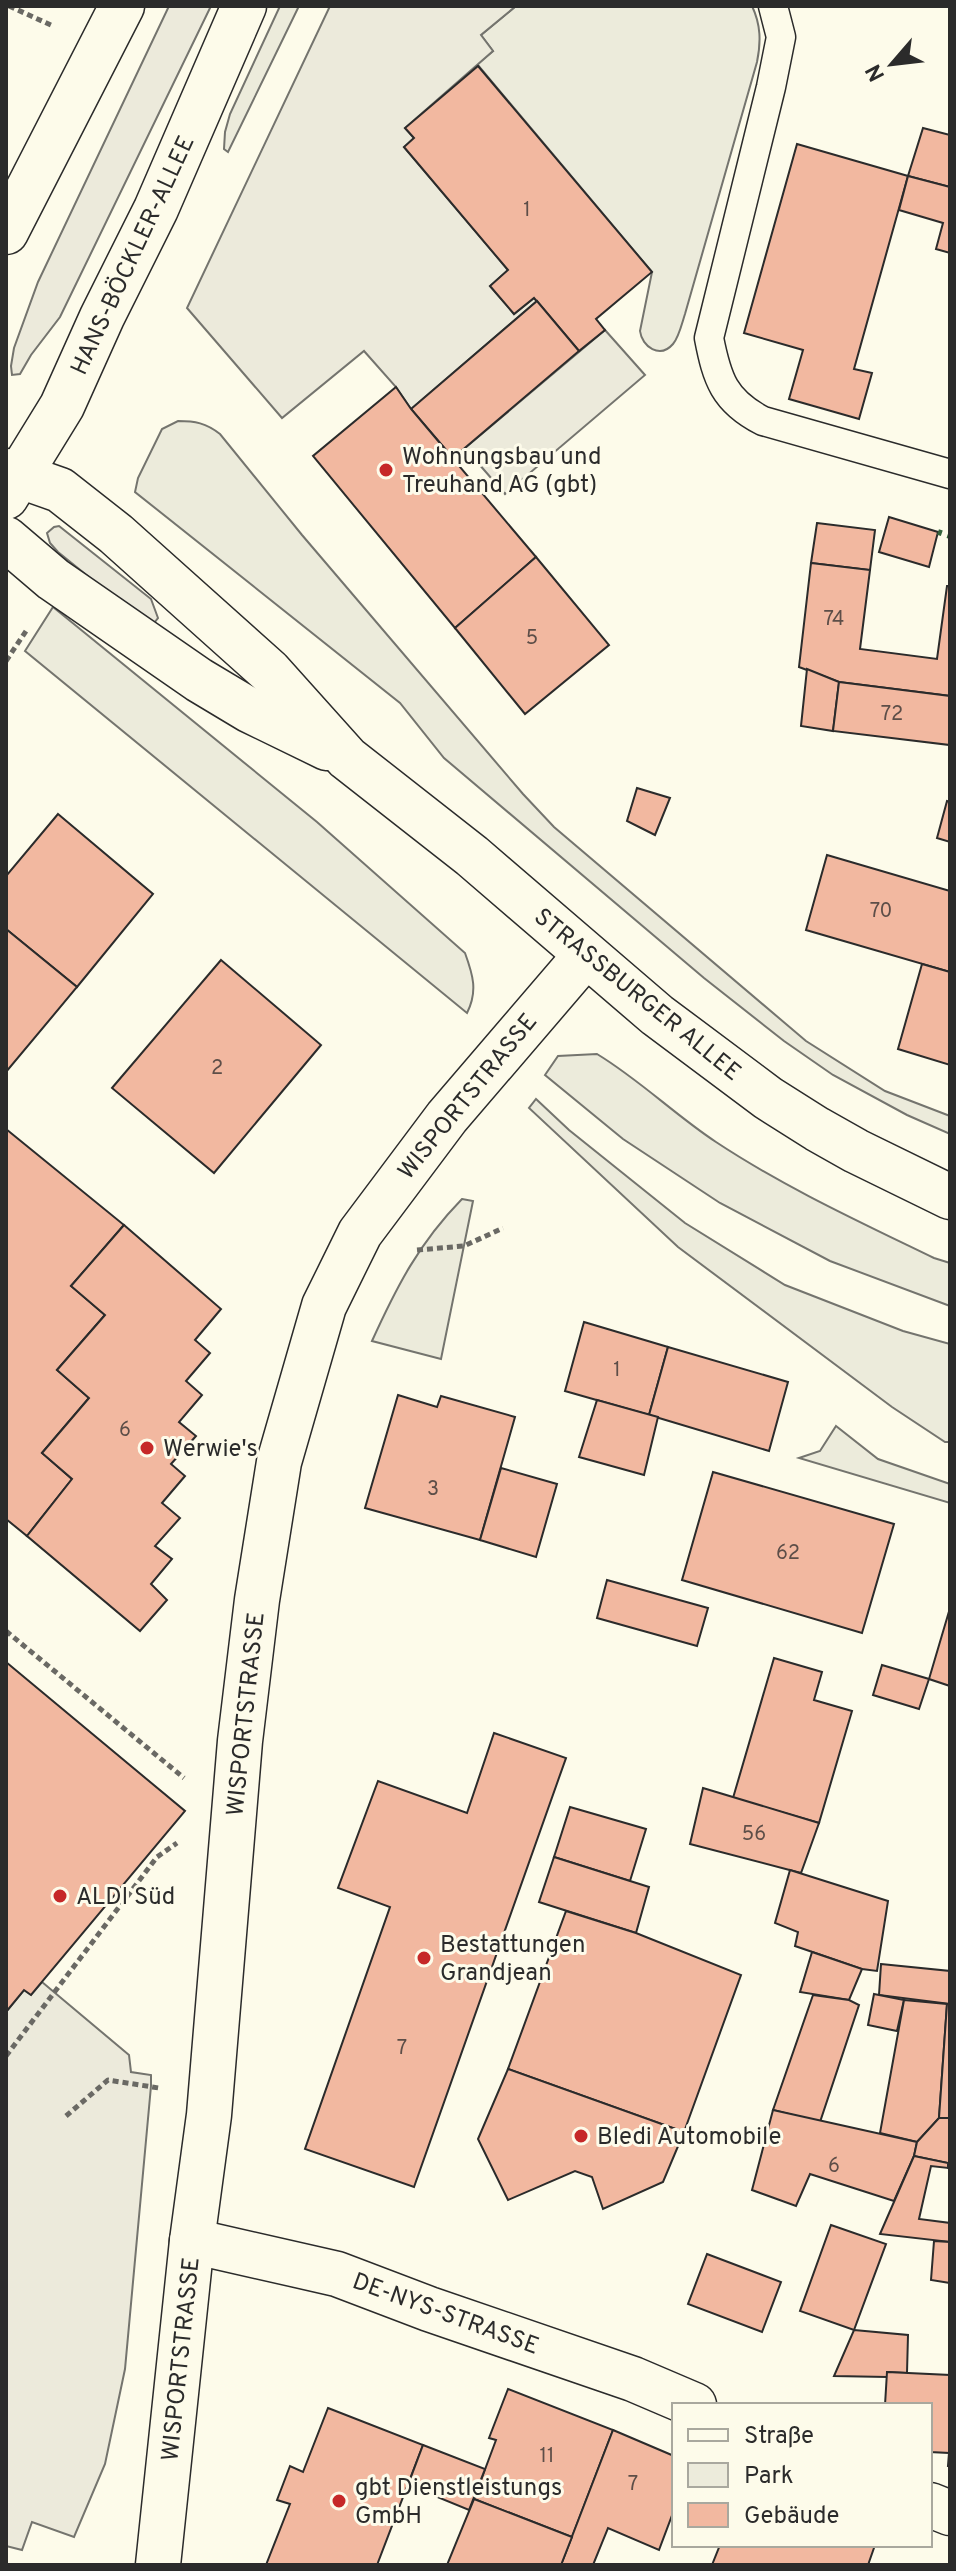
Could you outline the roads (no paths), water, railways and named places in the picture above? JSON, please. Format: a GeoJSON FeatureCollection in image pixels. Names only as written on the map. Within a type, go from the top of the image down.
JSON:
{"type":"FeatureCollection","features":[{"type":"Feature","properties":{"kind":"street"},"geometry":{"type":"LineString","coordinates":[[6,256],[12,223],[122,6]]}},
{"type":"Feature","properties":{"kind":"street","name":"HANS-BÖCKLER-ALLEE"},"geometry":{"type":"LineString","coordinates":[[10,481],[62,406],[156,209],[244,6]]}},
{"type":"Feature","properties":{"kind":"street","name":"STRASSBURGER ALLEE"},"geometry":{"type":"LineString","coordinates":[[10,481],[60,490],[147,561],[269,671],[347,758],[472,856],[657,1015],[768,1098],[856,1151],[950,1197]]}},
{"type":"Feature","properties":{"kind":"street","name":"STRASSBURGER ALLEE"},"geometry":{"type":"LineString","coordinates":[[6,539],[53,579],[199,680],[249,710],[347,758]]}},
{"type":"Feature","properties":{"kind":"street","name":"WISPORTSTRASSE"},"geometry":{"type":"LineString","coordinates":[[158,2565],[192,2241],[209,2115],[240,1741],[258,1587],[279,1462],[324,1306],[360,1233],[420,1150],[585,956]]}},
{"type":"Feature","properties":{"kind":"street","name":"DE-NYS-STRASSE"},"geometry":{"type":"LineString","coordinates":[[192,2241],[337,2274],[633,2379],[689,2403]]}},
{"type":"Feature","properties":{"kind":"lane"},"geometry":{"type":"LineString","coordinates":[[773,6],[781,37],[709,338],[715,366],[728,396],[742,410],[763,421],[950,474]]}},
{"type":"Feature","properties":{"kind":"place","name":"Wohnungsbau und Treuhand AG (gbt)"},"geometry":{"type":"Point","coordinates":[386,470]}},
{"type":"Feature","properties":{"kind":"place","name":"Werwie's"},"geometry":{"type":"Point","coordinates":[147,1448]}},
{"type":"Feature","properties":{"kind":"place","name":"ALDI Süd"},"geometry":{"type":"Point","coordinates":[60,1896]}},
{"type":"Feature","properties":{"kind":"place","name":"Bestattungen Grandjean"},"geometry":{"type":"Point","coordinates":[424,1958]}},
{"type":"Feature","properties":{"kind":"place","name":"Bledi Automobile"},"geometry":{"type":"Point","coordinates":[581,2136]}},
{"type":"Feature","properties":{"kind":"place","name":"gbt Dienstleistungs GmbH"},"geometry":{"type":"Point","coordinates":[339,2501]}}]}
